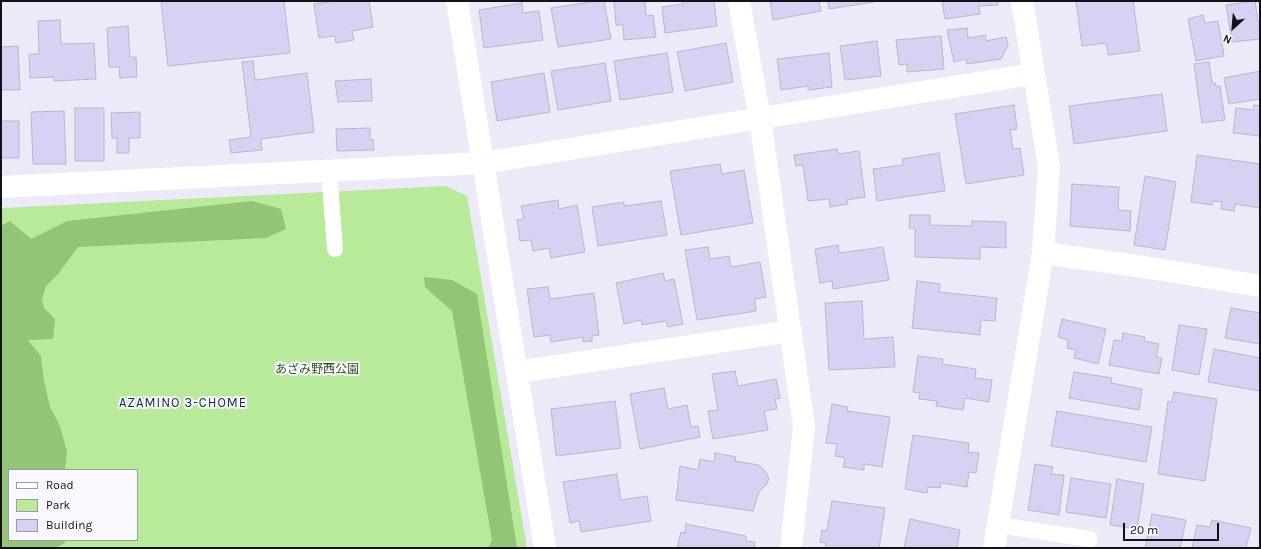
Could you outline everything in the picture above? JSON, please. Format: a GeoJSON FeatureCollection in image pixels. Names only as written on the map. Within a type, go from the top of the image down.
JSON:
{"type":"FeatureCollection","features":[{"type":"Feature","properties":{"kind":"street"},"geometry":{"type":"LineString","coordinates":[[457,1],[545,548]]}},
{"type":"Feature","properties":{"kind":"street"},"geometry":{"type":"LineString","coordinates":[[739,1],[760,119],[804,427],[791,548]]}},
{"type":"Feature","properties":{"kind":"street"},"geometry":{"type":"LineString","coordinates":[[994,548],[1043,253],[1049,166],[1022,1]]}},
{"type":"Feature","properties":{"kind":"street"},"geometry":{"type":"LineString","coordinates":[[1,187],[483,163],[1034,74]]}},
{"type":"Feature","properties":{"kind":"street"},"geometry":{"type":"LineString","coordinates":[[1043,253],[1144,267],[1260,286]]}},
{"type":"Feature","properties":{"kind":"street"},"geometry":{"type":"LineString","coordinates":[[517,372],[791,331]]}},
{"type":"Feature","properties":{"kind":"lane"},"geometry":{"type":"LineString","coordinates":[[329,170],[334,249]]}},
{"type":"Feature","properties":{"kind":"lane"},"geometry":{"type":"LineString","coordinates":[[998,525],[1090,539]]}},
{"type":"Feature","properties":{"kind":"green space","name":"あざみ野西公園"},"geometry":{"type":"Polygon","coordinates":[[[446,186],[467,196],[527,548],[1,548],[1,208],[446,186]]]}},
{"type":"Feature","properties":{"kind":"green space"},"geometry":{"type":"Polygon","coordinates":[[[252,201],[281,209],[286,229],[266,238],[78,247],[59,273],[46,286],[42,299],[44,308],[55,319],[53,339],[28,340],[41,356],[44,381],[50,407],[60,426],[67,452],[65,469],[8,469],[8,541],[65,541],[65,543],[55,548],[1,548],[1,226],[10,221],[31,239],[67,221],[252,201]]]}},
{"type":"Feature","properties":{"kind":"green space"},"geometry":{"type":"Polygon","coordinates":[[[424,277],[452,280],[477,294],[517,548],[488,548],[492,540],[452,311],[425,287],[424,277]]]}},
{"type":"Feature","properties":{"kind":"building"},"geometry":{"type":"Polygon","coordinates":[[[284,1],[290,53],[168,66],[161,2],[284,1]]]}},
{"type":"Feature","properties":{"kind":"building"},"geometry":{"type":"Polygon","coordinates":[[[336,1],[369,1],[373,27],[352,31],[354,40],[336,43],[335,36],[319,38],[314,4],[336,1]]]}},
{"type":"Feature","properties":{"kind":"building"},"geometry":{"type":"Polygon","coordinates":[[[604,1],[611,39],[558,47],[551,8],[604,1]]]}},
{"type":"Feature","properties":{"kind":"building"},"geometry":{"type":"Polygon","coordinates":[[[614,1],[645,1],[646,16],[653,15],[656,37],[624,40],[623,25],[616,25],[614,1]]]}},
{"type":"Feature","properties":{"kind":"building"},"geometry":{"type":"Polygon","coordinates":[[[683,1],[714,1],[717,26],[665,33],[662,7],[683,4],[683,1]]]}},
{"type":"Feature","properties":{"kind":"building"},"geometry":{"type":"Polygon","coordinates":[[[770,1],[819,1],[821,11],[773,20],[770,1]]]}},
{"type":"Feature","properties":{"kind":"building"},"geometry":{"type":"Polygon","coordinates":[[[828,1],[874,1],[874,2],[829,9],[828,1]]]}},
{"type":"Feature","properties":{"kind":"building"},"geometry":{"type":"Polygon","coordinates":[[[942,1],[998,1],[998,5],[979,6],[980,14],[945,19],[942,1]]]}},
{"type":"Feature","properties":{"kind":"building"},"geometry":{"type":"Polygon","coordinates":[[[1076,1],[1133,1],[1140,51],[1108,55],[1106,43],[1082,46],[1076,1]]]}},
{"type":"Feature","properties":{"kind":"building"},"geometry":{"type":"Polygon","coordinates":[[[1255,1],[1258,22],[1260,21],[1260,39],[1232,42],[1226,5],[1255,1]]]}},
{"type":"Feature","properties":{"kind":"building"},"geometry":{"type":"Polygon","coordinates":[[[522,3],[523,13],[539,11],[543,40],[484,48],[479,10],[522,3]]]}},
{"type":"Feature","properties":{"kind":"building"},"geometry":{"type":"Polygon","coordinates":[[[1203,15],[1205,23],[1218,21],[1224,56],[1196,61],[1188,19],[1203,15]]]}},
{"type":"Feature","properties":{"kind":"building"},"geometry":{"type":"Polygon","coordinates":[[[60,20],[61,44],[94,43],[96,79],[54,81],[54,77],[30,78],[29,54],[39,54],[38,21],[60,20]]]}},
{"type":"Feature","properties":{"kind":"building"},"geometry":{"type":"Polygon","coordinates":[[[128,26],[130,57],[136,57],[137,77],[120,78],[119,67],[109,67],[107,28],[128,26]]]}},
{"type":"Feature","properties":{"kind":"building"},"geometry":{"type":"Polygon","coordinates":[[[967,28],[968,38],[986,35],[986,41],[1006,37],[1008,45],[1001,59],[967,64],[966,59],[954,62],[947,30],[967,28]]]}},
{"type":"Feature","properties":{"kind":"building"},"geometry":{"type":"Polygon","coordinates":[[[941,36],[944,69],[907,72],[907,64],[899,65],[896,40],[941,36]]]}},
{"type":"Feature","properties":{"kind":"building"},"geometry":{"type":"Polygon","coordinates":[[[877,41],[881,76],[845,80],[840,46],[877,41]]]}},
{"type":"Feature","properties":{"kind":"building"},"geometry":{"type":"Polygon","coordinates":[[[726,43],[733,82],[685,91],[677,52],[726,43]]]}},
{"type":"Feature","properties":{"kind":"building"},"geometry":{"type":"Polygon","coordinates":[[[18,46],[20,90],[1,90],[1,47],[18,46]]]}},
{"type":"Feature","properties":{"kind":"building"},"geometry":{"type":"Polygon","coordinates":[[[667,53],[673,92],[620,100],[614,61],[667,53]]]}},
{"type":"Feature","properties":{"kind":"building"},"geometry":{"type":"Polygon","coordinates":[[[829,53],[832,87],[808,90],[808,86],[781,90],[777,59],[829,53]]]}},
{"type":"Feature","properties":{"kind":"building"},"geometry":{"type":"Polygon","coordinates":[[[253,61],[255,80],[307,73],[314,132],[261,139],[262,150],[231,153],[229,140],[251,137],[242,62],[253,61]]]}},
{"type":"Feature","properties":{"kind":"building"},"geometry":{"type":"Polygon","coordinates":[[[1209,62],[1212,83],[1215,83],[1216,86],[1220,86],[1225,120],[1202,123],[1194,64],[1209,62]]]}},
{"type":"Feature","properties":{"kind":"building"},"geometry":{"type":"Polygon","coordinates":[[[605,63],[611,101],[558,110],[551,71],[605,63]]]}},
{"type":"Feature","properties":{"kind":"building"},"geometry":{"type":"Polygon","coordinates":[[[1260,71],[1260,99],[1229,104],[1224,78],[1260,71]]]}},
{"type":"Feature","properties":{"kind":"building"},"geometry":{"type":"Polygon","coordinates":[[[544,73],[550,112],[497,121],[491,82],[544,73]]]}},
{"type":"Feature","properties":{"kind":"building"},"geometry":{"type":"Polygon","coordinates":[[[371,79],[372,101],[338,102],[335,81],[371,79]]]}},
{"type":"Feature","properties":{"kind":"building"},"geometry":{"type":"Polygon","coordinates":[[[1162,94],[1167,131],[1074,144],[1069,106],[1162,94]]]}},
{"type":"Feature","properties":{"kind":"building"},"geometry":{"type":"Polygon","coordinates":[[[1014,105],[1017,129],[1010,130],[1013,149],[1020,148],[1024,175],[966,184],[955,114],[1014,105]]]}},
{"type":"Feature","properties":{"kind":"building"},"geometry":{"type":"Polygon","coordinates":[[[1254,105],[1260,106],[1260,136],[1233,133],[1236,108],[1253,110],[1254,105]]]}},
{"type":"Feature","properties":{"kind":"building"},"geometry":{"type":"Polygon","coordinates":[[[75,108],[104,108],[104,161],[75,161],[75,108]]]}},
{"type":"Feature","properties":{"kind":"building"},"geometry":{"type":"Polygon","coordinates":[[[64,111],[66,164],[33,164],[31,112],[64,111]]]}},
{"type":"Feature","properties":{"kind":"building"},"geometry":{"type":"Polygon","coordinates":[[[140,112],[140,138],[129,138],[129,153],[117,153],[117,138],[112,138],[111,113],[140,112]]]}},
{"type":"Feature","properties":{"kind":"building"},"geometry":{"type":"Polygon","coordinates":[[[1,121],[19,121],[19,158],[1,158],[1,121]]]}},
{"type":"Feature","properties":{"kind":"building"},"geometry":{"type":"Polygon","coordinates":[[[370,128],[370,140],[373,139],[374,150],[337,151],[336,129],[370,128]]]}},
{"type":"Feature","properties":{"kind":"building"},"geometry":{"type":"Polygon","coordinates":[[[837,149],[838,154],[859,151],[865,197],[847,200],[848,204],[830,207],[829,199],[808,201],[803,165],[796,166],[794,155],[837,149]]]}},
{"type":"Feature","properties":{"kind":"building"},"geometry":{"type":"Polygon","coordinates":[[[939,153],[945,191],[877,201],[873,169],[903,165],[902,159],[939,153]]]}},
{"type":"Feature","properties":{"kind":"building"},"geometry":{"type":"Polygon","coordinates":[[[1197,155],[1260,164],[1260,208],[1235,204],[1234,211],[1221,209],[1222,202],[1213,201],[1212,205],[1191,202],[1197,155]]]}},
{"type":"Feature","properties":{"kind":"building"},"geometry":{"type":"Polygon","coordinates":[[[720,164],[722,174],[744,170],[753,223],[681,235],[670,171],[720,164]]]}},
{"type":"Feature","properties":{"kind":"building"},"geometry":{"type":"Polygon","coordinates":[[[1145,176],[1176,182],[1165,250],[1134,245],[1145,176]]]}},
{"type":"Feature","properties":{"kind":"building"},"geometry":{"type":"Polygon","coordinates":[[[1072,184],[1119,187],[1118,210],[1131,211],[1130,231],[1070,226],[1072,184]]]}},
{"type":"Feature","properties":{"kind":"building"},"geometry":{"type":"Polygon","coordinates":[[[558,200],[559,209],[577,205],[585,252],[551,258],[549,248],[533,251],[531,240],[520,241],[517,220],[524,219],[521,206],[558,200]]]}},
{"type":"Feature","properties":{"kind":"building"},"geometry":{"type":"Polygon","coordinates":[[[661,201],[667,235],[598,246],[592,207],[624,202],[624,206],[661,201]]]}},
{"type":"Feature","properties":{"kind":"building"},"geometry":{"type":"Polygon","coordinates":[[[910,215],[930,215],[930,225],[972,226],[972,221],[1006,222],[1006,248],[980,247],[980,259],[915,257],[915,228],[909,228],[910,215]]]}},
{"type":"Feature","properties":{"kind":"building"},"geometry":{"type":"Polygon","coordinates":[[[838,245],[839,253],[883,247],[889,280],[833,289],[832,281],[820,283],[815,249],[838,245]]]}},
{"type":"Feature","properties":{"kind":"building"},"geometry":{"type":"Polygon","coordinates":[[[708,247],[710,259],[729,256],[731,267],[760,262],[766,297],[755,299],[756,311],[697,320],[685,250],[708,247]]]}},
{"type":"Feature","properties":{"kind":"building"},"geometry":{"type":"Polygon","coordinates":[[[663,273],[665,281],[674,279],[683,324],[668,327],[666,321],[642,325],[641,320],[624,324],[616,283],[663,273]]]}},
{"type":"Feature","properties":{"kind":"building"},"geometry":{"type":"Polygon","coordinates":[[[917,281],[940,284],[939,292],[997,298],[995,321],[981,320],[980,335],[912,328],[917,281]]]}},
{"type":"Feature","properties":{"kind":"building"},"geometry":{"type":"Polygon","coordinates":[[[548,287],[550,299],[594,293],[599,335],[592,336],[592,341],[583,342],[583,337],[551,342],[550,335],[534,337],[527,289],[548,287]]]}},
{"type":"Feature","properties":{"kind":"building"},"geometry":{"type":"Polygon","coordinates":[[[862,301],[864,339],[893,337],[895,367],[829,370],[825,303],[862,301]]]}},
{"type":"Feature","properties":{"kind":"building"},"geometry":{"type":"Polygon","coordinates":[[[1231,308],[1260,313],[1260,344],[1225,338],[1231,308]]]}},
{"type":"Feature","properties":{"kind":"building"},"geometry":{"type":"Polygon","coordinates":[[[1062,319],[1106,329],[1098,364],[1074,358],[1076,350],[1067,348],[1068,340],[1058,337],[1062,319]]]}},
{"type":"Feature","properties":{"kind":"building"},"geometry":{"type":"Polygon","coordinates":[[[1179,325],[1207,329],[1199,375],[1172,370],[1179,325]]]}},
{"type":"Feature","properties":{"kind":"building"},"geometry":{"type":"Polygon","coordinates":[[[1123,333],[1145,337],[1144,341],[1159,344],[1156,357],[1162,358],[1159,374],[1109,365],[1114,340],[1122,341],[1123,333]]]}},
{"type":"Feature","properties":{"kind":"building"},"geometry":{"type":"Polygon","coordinates":[[[1214,349],[1260,358],[1260,391],[1208,382],[1214,349]]]}},
{"type":"Feature","properties":{"kind":"building"},"geometry":{"type":"Polygon","coordinates":[[[918,356],[943,359],[942,364],[976,369],[975,378],[992,380],[989,402],[965,398],[963,410],[936,406],[937,401],[919,399],[920,393],[913,392],[918,356]]]}},
{"type":"Feature","properties":{"kind":"building"},"geometry":{"type":"Polygon","coordinates":[[[735,371],[738,386],[776,379],[780,398],[775,399],[777,409],[764,411],[768,430],[713,439],[708,411],[718,410],[712,374],[735,371]]]}},
{"type":"Feature","properties":{"kind":"building"},"geometry":{"type":"Polygon","coordinates":[[[1074,372],[1112,378],[1111,383],[1142,389],[1139,410],[1069,398],[1074,372]]]}},
{"type":"Feature","properties":{"kind":"building"},"geometry":{"type":"Polygon","coordinates":[[[664,388],[668,409],[687,405],[691,427],[698,426],[700,437],[640,449],[630,394],[664,388]]]}},
{"type":"Feature","properties":{"kind":"building"},"geometry":{"type":"Polygon","coordinates":[[[1174,392],[1217,399],[1205,481],[1158,474],[1168,401],[1172,402],[1174,392]]]}},
{"type":"Feature","properties":{"kind":"building"},"geometry":{"type":"Polygon","coordinates":[[[615,401],[621,448],[556,456],[551,409],[615,401]]]}},
{"type":"Feature","properties":{"kind":"building"},"geometry":{"type":"Polygon","coordinates":[[[832,404],[848,407],[847,411],[890,417],[882,467],[864,464],[864,470],[843,467],[845,458],[835,456],[837,444],[826,443],[832,404]]]}},
{"type":"Feature","properties":{"kind":"building"},"geometry":{"type":"Polygon","coordinates":[[[1057,411],[1152,427],[1146,462],[1051,446],[1057,411]]]}},
{"type":"Feature","properties":{"kind":"building"},"geometry":{"type":"Polygon","coordinates":[[[913,435],[969,443],[968,452],[979,453],[976,473],[969,472],[967,487],[941,483],[940,488],[928,487],[927,493],[905,489],[913,435]]]}},
{"type":"Feature","properties":{"kind":"building"},"geometry":{"type":"Polygon","coordinates":[[[715,453],[736,457],[735,461],[759,465],[764,470],[769,478],[767,484],[759,492],[753,511],[676,500],[680,466],[698,470],[700,459],[714,462],[715,453]]]}},
{"type":"Feature","properties":{"kind":"building"},"geometry":{"type":"Polygon","coordinates":[[[1035,464],[1053,467],[1051,474],[1064,475],[1059,515],[1028,510],[1035,464]]]}},
{"type":"Feature","properties":{"kind":"building"},"geometry":{"type":"Polygon","coordinates":[[[617,474],[621,500],[647,496],[651,521],[581,532],[579,521],[570,523],[563,482],[617,474]]]}},
{"type":"Feature","properties":{"kind":"building"},"geometry":{"type":"Polygon","coordinates":[[[1071,478],[1111,484],[1106,518],[1066,512],[1071,478]]]}},
{"type":"Feature","properties":{"kind":"building"},"geometry":{"type":"Polygon","coordinates":[[[1117,479],[1144,484],[1137,529],[1110,525],[1117,479]]]}},
{"type":"Feature","properties":{"kind":"building"},"geometry":{"type":"Polygon","coordinates":[[[832,501],[885,508],[879,548],[825,548],[826,543],[820,542],[822,530],[827,531],[832,501]]]}},
{"type":"Feature","properties":{"kind":"building"},"geometry":{"type":"Polygon","coordinates":[[[1152,514],[1186,520],[1180,548],[1145,548],[1152,514]]]}},
{"type":"Feature","properties":{"kind":"building"},"geometry":{"type":"Polygon","coordinates":[[[910,519],[960,530],[957,548],[904,548],[910,519]]]}},
{"type":"Feature","properties":{"kind":"building"},"geometry":{"type":"Polygon","coordinates":[[[1212,520],[1251,528],[1246,548],[1192,548],[1197,525],[1210,527],[1212,520]]]}},
{"type":"Feature","properties":{"kind":"building"},"geometry":{"type":"Polygon","coordinates":[[[686,524],[746,536],[746,541],[755,542],[754,548],[677,548],[681,532],[685,533],[686,524]]]}},
{"type":"Feature","properties":{"kind":"district","name":"AZAMINO 3-CHOME"},"geometry":{"type":"Point","coordinates":[183,403]}}]}
